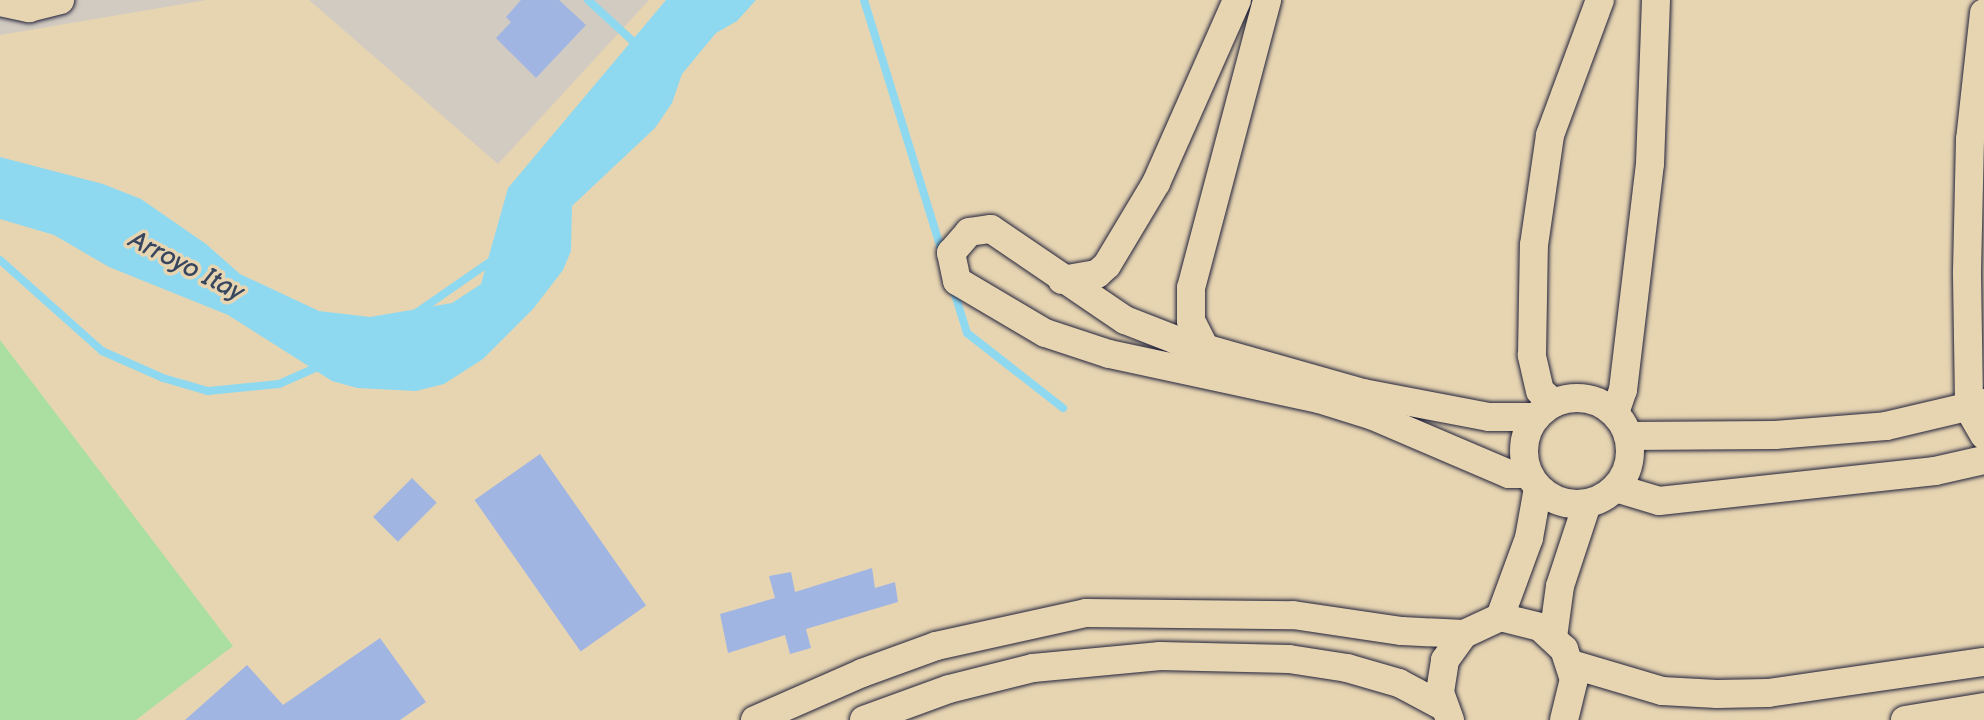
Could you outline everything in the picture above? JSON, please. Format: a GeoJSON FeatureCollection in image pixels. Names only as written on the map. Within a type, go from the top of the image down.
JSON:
{"type":"FeatureCollection","features":[{"type":"Feature","properties":{"kind":"street"},"geometry":{"type":"LineString","coordinates":[[0,2],[29,8],[60,0]]}},
{"type":"Feature","properties":{"kind":"street"},"geometry":{"type":"LineString","coordinates":[[1062,280],[1097,274],[1107,265],[1156,183],[1237,0]]}},
{"type":"Feature","properties":{"kind":"street"},"geometry":{"type":"LineString","coordinates":[[1206,350],[1191,321],[1191,288],[1266,0]]}},
{"type":"Feature","properties":{"kind":"street"},"geometry":{"type":"LineString","coordinates":[[1500,617],[1529,538],[1533,481],[1524,442],[1545,410],[1533,367],[1534,245],[1550,135],[1600,0]]}},
{"type":"Feature","properties":{"kind":"street"},"geometry":{"type":"LineString","coordinates":[[1656,0],[1650,164],[1623,390],[1622,425],[1630,459],[1616,488],[1587,504],[1552,498],[1533,481],[1509,474],[1373,416],[1319,399],[1110,354],[1045,333],[957,281],[951,253],[969,232],[991,229],[1062,280],[1125,320],[1206,350],[1376,396],[1489,417],[1545,410],[1586,399],[1622,425],[1775,435],[1886,426],[1977,406]]}},
{"type":"Feature","properties":{"kind":"street"},"geometry":{"type":"LineString","coordinates":[[1984,13],[1970,139],[1977,406],[1984,435]]}},
{"type":"Feature","properties":{"kind":"street"},"geometry":{"type":"LineString","coordinates":[[1616,488],[1659,501],[1935,471],[1984,460]]}},
{"type":"Feature","properties":{"kind":"street"},"geometry":{"type":"LineString","coordinates":[[1553,637],[1560,586],[1587,504]]}},
{"type":"Feature","properties":{"kind":"street"},"geometry":{"type":"LineString","coordinates":[[755,720],[936,646],[1086,613],[1293,615],[1402,631],[1464,634],[1500,617],[1525,621],[1553,637],[1571,664],[1574,695],[1564,720]]}},
{"type":"Feature","properties":{"kind":"street"},"geometry":{"type":"LineString","coordinates":[[1447,714],[1441,676],[1445,660],[1464,634]]}},
{"type":"Feature","properties":{"kind":"street"},"geometry":{"type":"LineString","coordinates":[[864,720],[948,689],[1033,668],[1160,656],[1289,659],[1347,668],[1399,683],[1447,714]]}},
{"type":"Feature","properties":{"kind":"street"},"geometry":{"type":"LineString","coordinates":[[1571,664],[1662,691],[1717,694],[1768,693],[1984,662]]}},
{"type":"Feature","properties":{"kind":"street"},"geometry":{"type":"LineString","coordinates":[[1905,720],[1984,707]]}},
{"type":"Feature","properties":{"kind":"shaded area"},"geometry":{"type":"Polygon","coordinates":[[[0,0],[207,0],[0,35],[0,0]]]}},
{"type":"Feature","properties":{"kind":"shaded area"},"geometry":{"type":"Polygon","coordinates":[[[309,0],[649,0],[498,164],[309,0]]]}},
{"type":"Feature","properties":{"kind":"green space"},"geometry":{"type":"Polygon","coordinates":[[[0,340],[233,646],[136,720],[0,720],[0,340]]]}},
{"type":"Feature","properties":{"kind":"water"},"geometry":{"type":"Polygon","coordinates":[[[666,0],[756,0],[737,21],[716,33],[682,74],[672,103],[655,128],[572,206],[571,251],[563,270],[533,309],[483,359],[444,384],[416,391],[357,388],[332,381],[228,315],[109,267],[54,235],[0,219],[0,157],[103,184],[141,199],[206,244],[240,274],[319,311],[370,317],[452,303],[481,284],[508,188],[666,0]]]}},
{"type":"Feature","properties":{"kind":"building"},"geometry":{"type":"Polygon","coordinates":[[[521,0],[559,0],[586,25],[536,78],[496,38],[511,22],[506,17],[521,0]]]}},
{"type":"Feature","properties":{"kind":"building"},"geometry":{"type":"Polygon","coordinates":[[[540,454],[646,606],[581,651],[474,500],[540,454]]]}},
{"type":"Feature","properties":{"kind":"building"},"geometry":{"type":"Polygon","coordinates":[[[412,478],[437,503],[398,542],[373,517],[412,478]]]}},
{"type":"Feature","properties":{"kind":"building"},"geometry":{"type":"Polygon","coordinates":[[[872,568],[875,588],[895,582],[898,602],[806,629],[811,648],[790,654],[785,635],[728,653],[720,614],[775,598],[769,576],[791,572],[795,592],[872,568]]]}},
{"type":"Feature","properties":{"kind":"building"},"geometry":{"type":"Polygon","coordinates":[[[380,638],[426,702],[400,720],[185,720],[247,665],[283,705],[380,638]]]}},
{"type":"Feature","properties":{"kind":"waterway"},"geometry":{"type":"LineString","coordinates":[[588,0],[637,45]]}},
{"type":"Feature","properties":{"kind":"waterway"},"geometry":{"type":"LineString","coordinates":[[864,0],[943,255]]}},
{"type":"Feature","properties":{"kind":"waterway","name":"Arroyo Itay"},"geometry":{"type":"LineString","coordinates":[[416,313],[494,259]]}},
{"type":"Feature","properties":{"kind":"waterway","name":"Arroyo Itay"},"geometry":{"type":"LineString","coordinates":[[0,260],[102,351],[163,378],[208,391],[279,384],[322,365]]}},
{"type":"Feature","properties":{"kind":"waterway"},"geometry":{"type":"LineString","coordinates":[[953,288],[967,333],[1063,408]]}}]}
